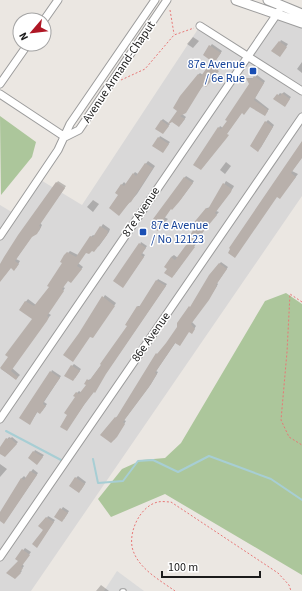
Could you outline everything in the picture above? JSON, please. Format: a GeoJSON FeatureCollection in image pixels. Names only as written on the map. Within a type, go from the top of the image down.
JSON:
{"type":"FeatureCollection","features":[{"type":"Feature","properties":{"kind":"street"},"geometry":{"type":"LineString","coordinates":[[50,12],[58,0]]}},
{"type":"Feature","properties":{"kind":"street","name":"Avenue Armand-Chaput"},"geometry":{"type":"LineString","coordinates":[[0,236],[65,137],[70,124],[155,0]]}},
{"type":"Feature","properties":{"kind":"street"},"geometry":{"type":"LineString","coordinates":[[236,0],[302,14]]}},
{"type":"Feature","properties":{"kind":"street"},"geometry":{"type":"LineString","coordinates":[[268,0],[302,23]]}},
{"type":"Feature","properties":{"kind":"street","name":"Avenue Armand-Chaput"},"geometry":{"type":"LineString","coordinates":[[65,137],[79,130],[168,4]]}},
{"type":"Feature","properties":{"kind":"street","name":"87e Avenue"},"geometry":{"type":"LineString","coordinates":[[0,419],[280,9]]}},
{"type":"Feature","properties":{"kind":"street"},"geometry":{"type":"LineString","coordinates":[[200,26],[302,91]]}},
{"type":"Feature","properties":{"kind":"street"},"geometry":{"type":"LineString","coordinates":[[0,84],[22,52]]}},
{"type":"Feature","properties":{"kind":"street"},"geometry":{"type":"LineString","coordinates":[[0,94],[65,137]]}},
{"type":"Feature","properties":{"kind":"street","name":"86e Avenue"},"geometry":{"type":"LineString","coordinates":[[0,557],[302,117]]}},
{"type":"Feature","properties":{"kind":"path"},"geometry":{"type":"LineString","coordinates":[[168,4],[174,35]]}},
{"type":"Feature","properties":{"kind":"path"},"geometry":{"type":"LineString","coordinates":[[110,85],[145,70],[174,35],[200,26]]}},
{"type":"Feature","properties":{"kind":"path"},"geometry":{"type":"LineString","coordinates":[[302,302],[290,294],[281,420],[289,437],[302,445]]}},
{"type":"Feature","properties":{"kind":"path"},"geometry":{"type":"LineString","coordinates":[[175,591],[145,568],[133,553],[131,540],[134,525],[144,511],[158,502],[171,502],[278,573],[289,585],[291,591]]}},
{"type":"Feature","properties":{"kind":"shaded area"},"geometry":{"type":"Polygon","coordinates":[[[278,13],[302,23],[302,196],[31,591],[0,591],[0,205],[15,214],[39,179],[82,205],[200,26],[246,57],[278,13]]]}},
{"type":"Feature","properties":{"kind":"shaded area"},"geometry":{"type":"Polygon","coordinates":[[[117,571],[144,591],[104,591],[117,571]]]}},
{"type":"Feature","properties":{"kind":"green space"},"geometry":{"type":"Polygon","coordinates":[[[0,116],[36,142],[32,157],[1,195],[0,116]]]}},
{"type":"Feature","properties":{"kind":"green space"},"geometry":{"type":"Polygon","coordinates":[[[286,293],[302,304],[302,575],[165,494],[111,517],[98,499],[122,469],[142,460],[165,458],[181,443],[265,301],[286,293]]]}},
{"type":"Feature","properties":{"kind":"building"},"geometry":{"type":"Polygon","coordinates":[[[279,41],[287,47],[280,57],[271,51],[279,41]]]}},
{"type":"Feature","properties":{"kind":"building"},"geometry":{"type":"Polygon","coordinates":[[[209,45],[221,53],[214,63],[203,55],[209,45]]]}},
{"type":"Feature","properties":{"kind":"building"},"geometry":{"type":"Polygon","coordinates":[[[209,65],[219,71],[206,87],[204,85],[202,87],[186,113],[180,116],[185,119],[179,127],[172,122],[167,125],[177,111],[173,108],[180,96],[198,74],[201,76],[209,65]]]}},
{"type":"Feature","properties":{"kind":"building"},"geometry":{"type":"Polygon","coordinates":[[[254,76],[264,83],[254,100],[268,111],[265,116],[250,107],[244,115],[242,113],[227,134],[229,135],[201,170],[193,165],[218,127],[221,129],[227,121],[225,120],[249,84],[246,78],[252,79],[254,76]]]}},
{"type":"Feature","properties":{"kind":"building"},"geometry":{"type":"Polygon","coordinates":[[[282,93],[290,99],[285,107],[273,99],[277,94],[280,96],[282,93]]]}},
{"type":"Feature","properties":{"kind":"building"},"geometry":{"type":"Polygon","coordinates":[[[161,120],[169,126],[163,134],[155,129],[161,120]]]}},
{"type":"Feature","properties":{"kind":"building"},"geometry":{"type":"Polygon","coordinates":[[[265,121],[273,127],[258,152],[250,146],[265,121]]]}},
{"type":"Feature","properties":{"kind":"building"},"geometry":{"type":"Polygon","coordinates":[[[158,137],[169,144],[163,153],[152,146],[158,137]]]}},
{"type":"Feature","properties":{"kind":"building"},"geometry":{"type":"Polygon","coordinates":[[[302,141],[302,158],[291,173],[296,177],[280,199],[277,197],[235,258],[228,253],[229,248],[302,141]]]}},
{"type":"Feature","properties":{"kind":"building"},"geometry":{"type":"Polygon","coordinates":[[[145,163],[153,168],[131,202],[119,216],[109,208],[118,195],[115,193],[121,184],[124,186],[133,173],[136,176],[145,163]]]}},
{"type":"Feature","properties":{"kind":"building"},"geometry":{"type":"Polygon","coordinates":[[[184,177],[193,183],[179,202],[172,210],[171,209],[164,219],[167,222],[158,231],[152,227],[155,221],[153,219],[184,177]]]}},
{"type":"Feature","properties":{"kind":"building"},"geometry":{"type":"Polygon","coordinates":[[[56,182],[65,188],[39,226],[41,227],[37,234],[32,237],[15,261],[19,264],[14,271],[11,268],[0,282],[0,264],[18,235],[56,182]]]}},
{"type":"Feature","properties":{"kind":"building"},"geometry":{"type":"Polygon","coordinates":[[[223,183],[232,189],[231,192],[215,213],[217,215],[202,233],[193,246],[195,247],[172,278],[164,273],[167,269],[164,267],[171,257],[175,260],[192,237],[190,235],[194,229],[191,226],[206,208],[208,209],[223,183]]]}},
{"type":"Feature","properties":{"kind":"building"},"geometry":{"type":"Polygon","coordinates":[[[100,226],[108,231],[107,235],[94,252],[92,251],[89,254],[86,253],[77,266],[82,269],[71,283],[68,281],[62,289],[64,291],[47,316],[49,317],[47,321],[11,371],[18,377],[16,380],[0,368],[8,357],[5,355],[32,319],[19,310],[25,301],[34,306],[49,287],[47,286],[62,263],[60,262],[64,255],[67,252],[76,257],[90,236],[93,237],[100,226]]]}},
{"type":"Feature","properties":{"kind":"building"},"geometry":{"type":"Polygon","coordinates":[[[139,243],[146,248],[141,255],[144,257],[123,288],[113,281],[139,243]]]}},
{"type":"Feature","properties":{"kind":"building"},"geometry":{"type":"Polygon","coordinates":[[[219,263],[227,269],[216,285],[217,286],[209,300],[191,324],[195,329],[192,334],[189,332],[180,346],[175,343],[155,373],[157,374],[149,387],[123,422],[125,424],[117,437],[111,443],[100,435],[115,417],[116,418],[156,353],[157,354],[166,343],[177,327],[177,323],[189,306],[190,307],[209,275],[219,263]]]}},
{"type":"Feature","properties":{"kind":"building"},"geometry":{"type":"Polygon","coordinates":[[[156,280],[166,286],[106,374],[95,393],[94,392],[84,405],[67,431],[60,427],[67,415],[64,413],[75,397],[73,396],[76,392],[79,394],[86,385],[84,384],[87,379],[89,381],[101,365],[100,364],[127,326],[125,325],[137,306],[139,307],[156,280]]]}},
{"type":"Feature","properties":{"kind":"building"},"geometry":{"type":"Polygon","coordinates":[[[102,296],[115,306],[93,338],[90,337],[73,362],[63,355],[79,333],[102,296]]]}},
{"type":"Feature","properties":{"kind":"building"},"geometry":{"type":"Polygon","coordinates":[[[71,365],[80,371],[73,381],[64,376],[71,365]]]}},
{"type":"Feature","properties":{"kind":"building"},"geometry":{"type":"Polygon","coordinates":[[[50,371],[60,378],[44,401],[43,404],[46,406],[40,414],[37,412],[30,425],[19,418],[50,371]]]}},
{"type":"Feature","properties":{"kind":"building"},"geometry":{"type":"Polygon","coordinates":[[[6,438],[10,438],[17,444],[5,457],[0,454],[0,447],[6,438]]]}},
{"type":"Feature","properties":{"kind":"building"},"geometry":{"type":"Polygon","coordinates":[[[33,451],[43,457],[37,465],[28,458],[33,451]]]}},
{"type":"Feature","properties":{"kind":"building"},"geometry":{"type":"Polygon","coordinates":[[[30,471],[37,475],[4,524],[0,521],[0,512],[21,478],[24,480],[30,471]]]}},
{"type":"Feature","properties":{"kind":"building"},"geometry":{"type":"Polygon","coordinates":[[[75,477],[85,484],[79,493],[69,486],[75,477]]]}},
{"type":"Feature","properties":{"kind":"building"},"geometry":{"type":"Polygon","coordinates":[[[60,508],[68,513],[62,522],[54,517],[60,508]]]}},
{"type":"Feature","properties":{"kind":"building"},"geometry":{"type":"Polygon","coordinates":[[[46,517],[54,522],[37,548],[32,544],[43,530],[38,526],[46,517]]]}},
{"type":"Feature","properties":{"kind":"building"},"geometry":{"type":"Polygon","coordinates":[[[22,549],[30,555],[21,567],[23,568],[20,572],[21,573],[15,579],[6,573],[18,561],[15,559],[22,549]]]}},
{"type":"Feature","properties":{"kind":"waterway"},"geometry":{"type":"LineString","coordinates":[[6,431],[61,460]]}},
{"type":"Feature","properties":{"kind":"waterway"},"geometry":{"type":"LineString","coordinates":[[93,459],[98,483],[123,481],[138,461],[153,460],[178,472],[209,456],[271,479],[302,500]]}},
{"type":"Feature","properties":{"kind":"place","name":"87e Avenue / 6e Rue"},"geometry":{"type":"Point","coordinates":[253,71]}},
{"type":"Feature","properties":{"kind":"place","name":"87e Avenue / No 12123"},"geometry":{"type":"Point","coordinates":[143,232]}}]}
